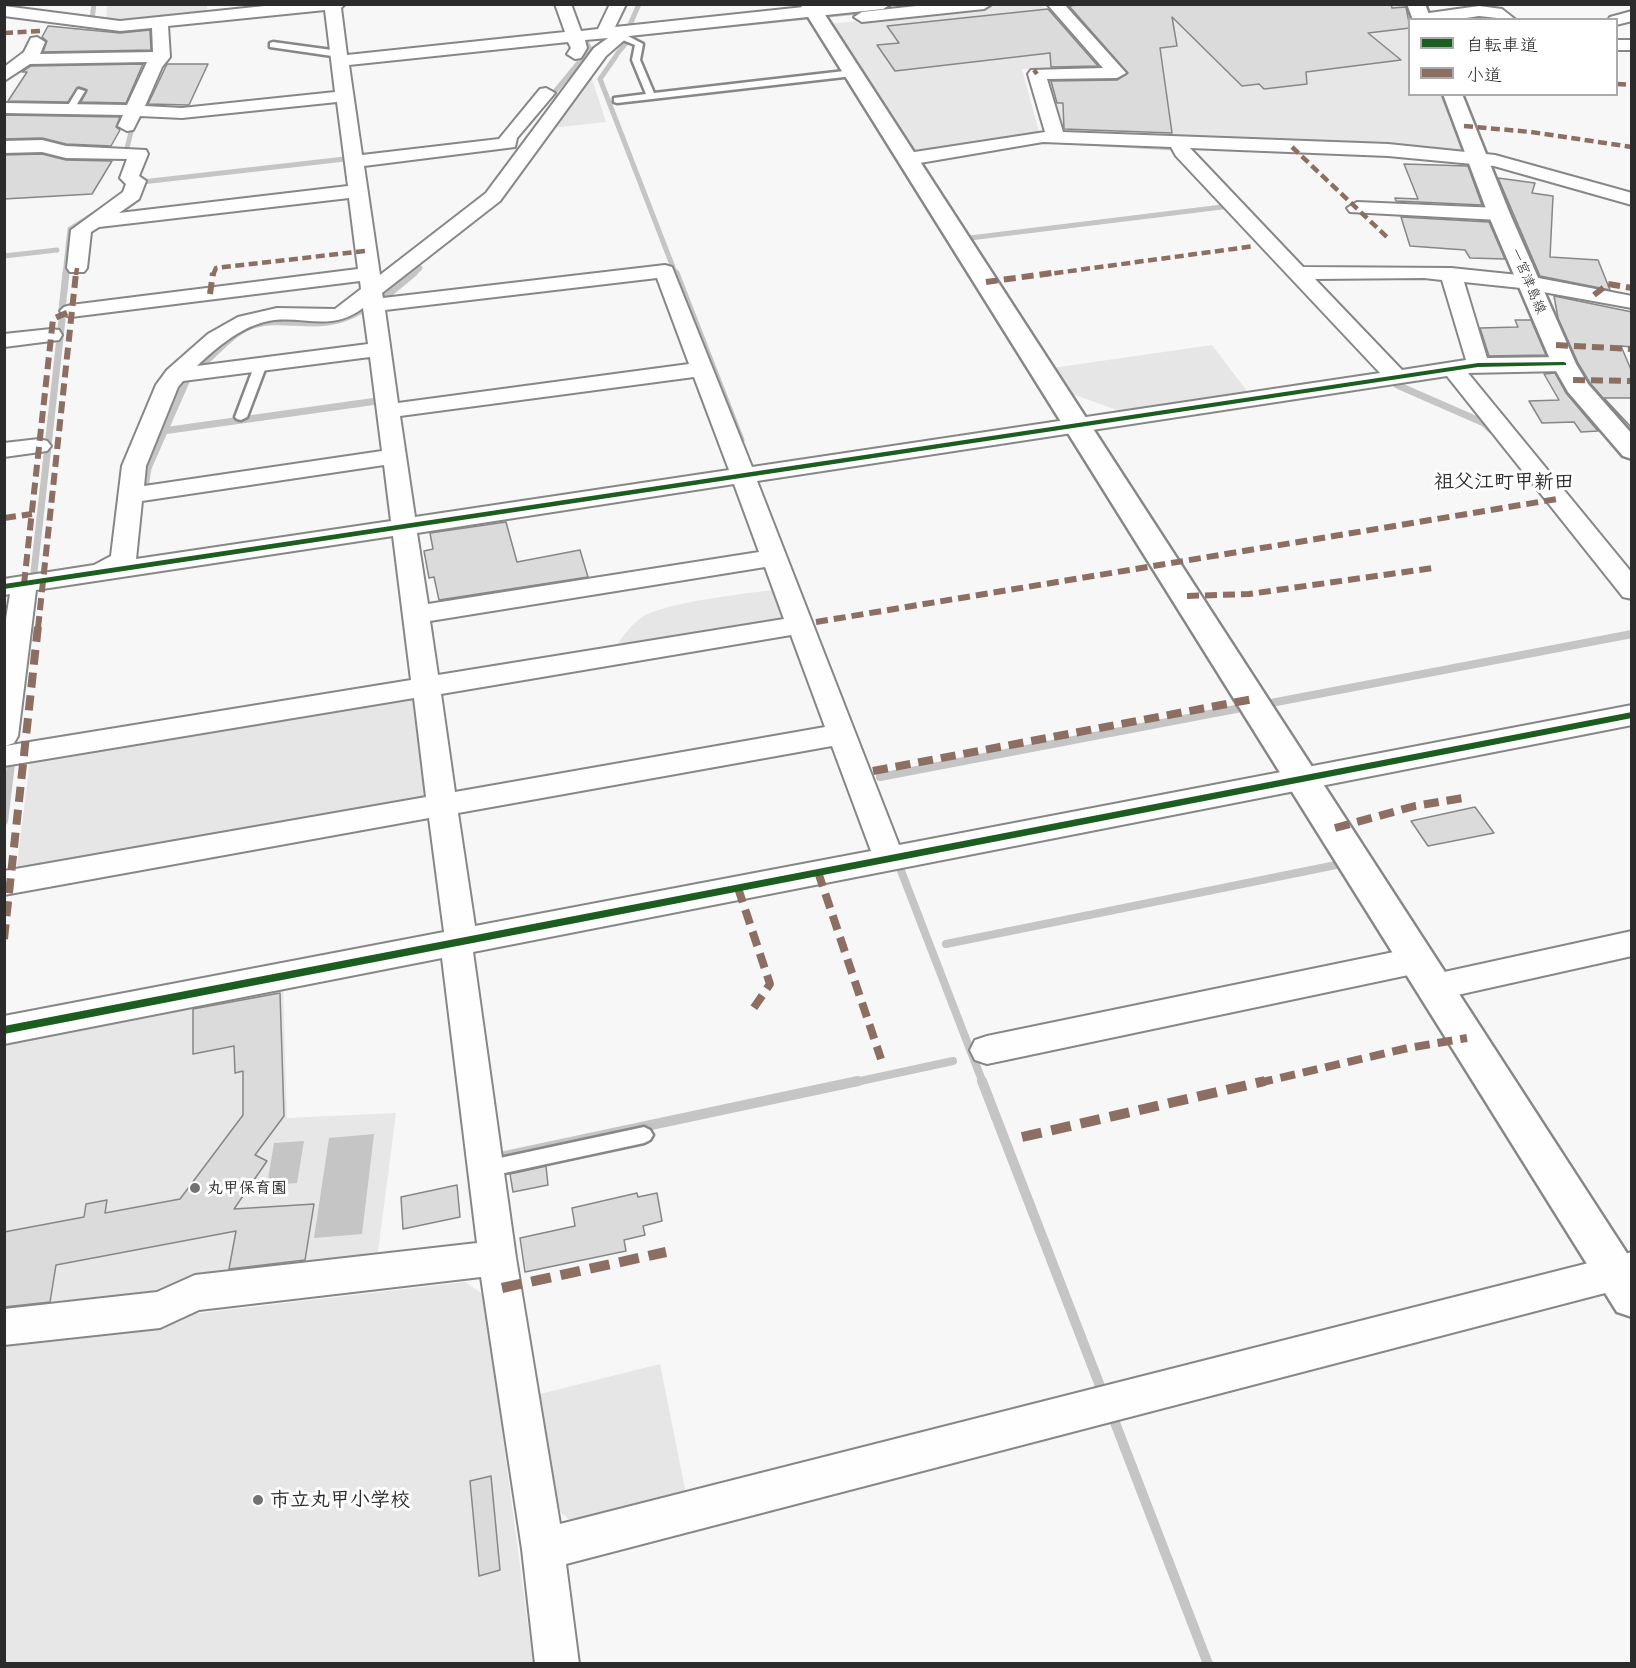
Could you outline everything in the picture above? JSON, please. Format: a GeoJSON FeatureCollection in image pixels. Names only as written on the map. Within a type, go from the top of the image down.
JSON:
{"type":"FeatureCollection","features":[{"type":"Feature","properties":{"kind":"street"},"geometry":{"type":"LineString","coordinates":[[100,24],[102,4]]}},
{"type":"Feature","properties":{"kind":"street"},"geometry":{"type":"LineString","coordinates":[[563,4],[601,35]]}},
{"type":"Feature","properties":{"kind":"street"},"geometry":{"type":"LineString","coordinates":[[575,4],[601,35]]}},
{"type":"Feature","properties":{"kind":"street"},"geometry":{"type":"LineString","coordinates":[[101,572],[123,560],[134,466],[167,385],[175,375],[230,327],[246,319],[278,314],[332,316],[342,314],[493,197],[600,52],[601,35],[618,4]]}},
{"type":"Feature","properties":{"kind":"street"},"geometry":{"type":"LineString","coordinates":[[815,14],[883,4]]}},
{"type":"Feature","properties":{"kind":"street"},"geometry":{"type":"LineString","coordinates":[[339,58],[815,14],[984,4]]}},
{"type":"Feature","properties":{"kind":"street"},"geometry":{"type":"LineString","coordinates":[[1044,4],[1095,55],[1117,73],[1037,74],[1049,138]]}},
{"type":"Feature","properties":{"kind":"street"},"geometry":{"type":"LineString","coordinates":[[1056,4],[1095,55]]}},
{"type":"Feature","properties":{"kind":"street"},"geometry":{"type":"LineString","coordinates":[[1416,4],[1422,18]]}},
{"type":"Feature","properties":{"kind":"street"},"geometry":{"type":"LineString","coordinates":[[4,11],[120,26],[334,5],[344,96],[406,526],[443,805],[497,1258],[543,1549],[556,1664]]}},
{"type":"Feature","properties":{"kind":"street"},"geometry":{"type":"LineString","coordinates":[[1429,18],[1479,11],[1496,12],[1505,18]]}},
{"type":"Feature","properties":{"kind":"street"},"geometry":{"type":"LineString","coordinates":[[543,1549],[1626,1280],[1427,974],[815,14]]}},
{"type":"Feature","properties":{"kind":"street"},"geometry":{"type":"LineString","coordinates":[[4,76],[27,59],[49,17]]}},
{"type":"Feature","properties":{"kind":"street"},"geometry":{"type":"LineString","coordinates":[[160,22],[162,57]]}},
{"type":"Feature","properties":{"kind":"street"},"geometry":{"type":"LineString","coordinates":[[567,66],[579,48],[601,35]]}},
{"type":"Feature","properties":{"kind":"street"},"geometry":{"type":"LineString","coordinates":[[27,59],[162,57]]}},
{"type":"Feature","properties":{"kind":"street"},"geometry":{"type":"LineString","coordinates":[[119,152],[122,137],[154,64],[162,57]]}},
{"type":"Feature","properties":{"kind":"street"},"geometry":{"type":"LineString","coordinates":[[353,162],[509,143],[508,137],[555,83]]}},
{"type":"Feature","properties":{"kind":"street"},"geometry":{"type":"LineString","coordinates":[[4,108],[75,106],[182,113],[344,96]]}},
{"type":"Feature","properties":{"kind":"street","name":"一宮津島線"},"geometry":{"type":"LineString","coordinates":[[1453,96],[1499,214],[1564,364],[1577,387],[1632,450]]}},
{"type":"Feature","properties":{"kind":"street"},"geometry":{"type":"LineString","coordinates":[[908,159],[1049,138],[1388,150],[1495,161],[1632,199]]}},
{"type":"Feature","properties":{"kind":"street"},"geometry":{"type":"LineString","coordinates":[[1178,142],[1183,152],[1397,378]]}},
{"type":"Feature","properties":{"kind":"street"},"geometry":{"type":"LineString","coordinates":[[4,147],[42,147],[66,152],[139,154],[129,178],[136,181],[132,195],[81,230],[76,268]]}},
{"type":"Feature","properties":{"kind":"street"},"geometry":{"type":"LineString","coordinates":[[93,222],[357,191]]}},
{"type":"Feature","properties":{"kind":"street"},"geometry":{"type":"LineString","coordinates":[[1357,208],[1499,214]]}},
{"type":"Feature","properties":{"kind":"street"},"geometry":{"type":"LineString","coordinates":[[71,311],[664,271],[776,557],[889,859]]}},
{"type":"Feature","properties":{"kind":"street"},"geometry":{"type":"LineString","coordinates":[[1298,273],[1424,272],[1450,274],[1529,283],[1632,302]]}},
{"type":"Feature","properties":{"kind":"street"},"geometry":{"type":"LineString","coordinates":[[1450,274],[1478,365]]}},
{"type":"Feature","properties":{"kind":"street"},"geometry":{"type":"LineString","coordinates":[[4,341],[51,335]]}},
{"type":"Feature","properties":{"kind":"street"},"geometry":{"type":"LineString","coordinates":[[175,375],[380,349]]}},
{"type":"Feature","properties":{"kind":"street"},"geometry":{"type":"LineString","coordinates":[[4,736],[14,585],[1478,365],[1564,364]]}},
{"type":"Feature","properties":{"kind":"street"},"geometry":{"type":"LineString","coordinates":[[389,411],[703,369]]}},
{"type":"Feature","properties":{"kind":"street"},"geometry":{"type":"LineString","coordinates":[[1453,369],[1632,591]]}},
{"type":"Feature","properties":{"kind":"street"},"geometry":{"type":"LineString","coordinates":[[4,450],[39,446]]}},
{"type":"Feature","properties":{"kind":"street"},"geometry":{"type":"LineString","coordinates":[[131,495],[396,456]]}},
{"type":"Feature","properties":{"kind":"street"},"geometry":{"type":"LineString","coordinates":[[418,614],[776,557]]}},
{"type":"Feature","properties":{"kind":"street"},"geometry":{"type":"LineString","coordinates":[[4,756],[801,625]]}},
{"type":"Feature","properties":{"kind":"street"},"geometry":{"type":"LineString","coordinates":[[4,1030],[1632,715]]}},
{"type":"Feature","properties":{"kind":"street"},"geometry":{"type":"LineString","coordinates":[[4,883],[842,734]]}},
{"type":"Feature","properties":{"kind":"street"},"geometry":{"type":"LineString","coordinates":[[987,1050],[1427,974],[1632,943]]}},
{"type":"Feature","properties":{"kind":"street"},"geometry":{"type":"LineString","coordinates":[[4,1328],[160,1310],[195,1293],[497,1258]]}},
{"type":"Feature","properties":{"kind":"lane"},"geometry":{"type":"LineString","coordinates":[[601,35],[639,44],[636,60],[651,96]]}},
{"type":"Feature","properties":{"kind":"lane"},"geometry":{"type":"LineString","coordinates":[[273,45],[339,58]]}},
{"type":"Feature","properties":{"kind":"lane"},"geometry":{"type":"LineString","coordinates":[[617,100],[853,73]]}},
{"type":"Feature","properties":{"kind":"lane"},"geometry":{"type":"LineString","coordinates":[[242,417],[261,364]]}},
{"type":"Feature","properties":{"kind":"lane"},"geometry":{"type":"LineString","coordinates":[[486,1169],[644,1135]]}},
{"type":"Feature","properties":{"kind":"shaded area"},"geometry":{"type":"Polygon","coordinates":[[[107,5],[207,5],[207,16],[106,23],[107,5]]]}},
{"type":"Feature","properties":{"kind":"shaded area"},"geometry":{"type":"Polygon","coordinates":[[[924,5],[953,5],[635,37],[635,35],[924,5]]]}},
{"type":"Feature","properties":{"kind":"shaded area"},"geometry":{"type":"Polygon","coordinates":[[[1008,5],[1042,5],[1097,68],[1022,69],[1040,136],[919,155],[913,152],[829,24],[1008,5]]]}},
{"type":"Feature","properties":{"kind":"shaded area"},"geometry":{"type":"Polygon","coordinates":[[[1059,5],[1410,5],[1416,18],[1408,18],[1408,96],[1444,96],[1467,152],[1060,135],[1042,75],[1120,74],[1059,5]]]}},
{"type":"Feature","properties":{"kind":"shaded area"},"geometry":{"type":"Polygon","coordinates":[[[587,78],[592,79],[606,122],[551,128],[587,78]]]}},
{"type":"Feature","properties":{"kind":"shaded area"},"geometry":{"type":"Polygon","coordinates":[[[1212,345],[1250,395],[1125,413],[1067,392],[1052,368],[1212,345]]]}},
{"type":"Feature","properties":{"kind":"shaded area"},"geometry":{"type":"Polygon","coordinates":[[[781,589],[792,618],[614,650],[633,625],[652,612],[708,599],[781,589]]]}},
{"type":"Feature","properties":{"kind":"shaded area"},"geometry":{"type":"Polygon","coordinates":[[[415,694],[432,799],[16,872],[30,761],[415,694]]]}},
{"type":"Feature","properties":{"kind":"shaded area","name":"丸甲保育園"},"geometry":{"type":"Polygon","coordinates":[[[283,987],[287,1118],[396,1113],[377,1259],[163,1301],[5,1318],[6,1045],[9,1041],[283,987]]]}},
{"type":"Feature","properties":{"kind":"shaded area"},"geometry":{"type":"Polygon","coordinates":[[[374,1134],[362,1234],[314,1238],[329,1138],[374,1134]]]}},
{"type":"Feature","properties":{"kind":"shaded area"},"geometry":{"type":"Polygon","coordinates":[[[304,1141],[297,1183],[267,1185],[274,1143],[304,1141]]]}},
{"type":"Feature","properties":{"kind":"shaded area","name":"市立丸甲小学校"},"geometry":{"type":"Polygon","coordinates":[[[465,1282],[484,1295],[533,1663],[5,1663],[4,1336],[465,1282]]]}},
{"type":"Feature","properties":{"kind":"shaded area"},"geometry":{"type":"Polygon","coordinates":[[[660,1364],[687,1499],[578,1527],[552,1505],[536,1395],[660,1364]]]}},
{"type":"Feature","properties":{"kind":"building"},"geometry":{"type":"Polygon","coordinates":[[[1085,4],[1391,4],[1392,8],[1406,7],[1408,28],[1368,33],[1401,60],[1306,72],[1307,84],[1264,89],[1259,84],[1242,86],[1172,17],[1177,46],[1160,48],[1172,133],[1064,129],[1063,103],[1057,103],[1051,81],[1117,80],[1128,73],[1069,6],[1085,4]]]}},
{"type":"Feature","properties":{"kind":"building"},"geometry":{"type":"Polygon","coordinates":[[[1048,9],[1098,66],[1051,67],[1050,53],[895,71],[877,45],[899,43],[887,26],[1048,9]]]}},
{"type":"Feature","properties":{"kind":"building"},"geometry":{"type":"Polygon","coordinates":[[[48,26],[120,33],[150,30],[151,50],[43,52],[47,41],[42,37],[48,26]]]}},
{"type":"Feature","properties":{"kind":"building"},"geometry":{"type":"Polygon","coordinates":[[[143,64],[126,103],[81,102],[87,90],[79,87],[68,102],[8,101],[27,72],[22,72],[31,66],[143,64]]]}},
{"type":"Feature","properties":{"kind":"building"},"geometry":{"type":"Polygon","coordinates":[[[167,64],[208,64],[189,105],[148,104],[167,64]]]}},
{"type":"Feature","properties":{"kind":"building"},"geometry":{"type":"Polygon","coordinates":[[[4,115],[120,117],[116,127],[120,130],[111,146],[66,144],[42,138],[4,139],[4,115]]]}},
{"type":"Feature","properties":{"kind":"building"},"geometry":{"type":"Polygon","coordinates":[[[42,154],[66,160],[112,161],[92,194],[4,199],[4,155],[42,154]]]}},
{"type":"Feature","properties":{"kind":"building"},"geometry":{"type":"Polygon","coordinates":[[[1404,164],[1468,166],[1482,205],[1396,201],[1395,198],[1418,199],[1404,164]]]}},
{"type":"Feature","properties":{"kind":"building"},"geometry":{"type":"Polygon","coordinates":[[[1498,178],[1535,183],[1532,193],[1553,196],[1550,257],[1598,260],[1610,290],[1540,276],[1498,178]]]}},
{"type":"Feature","properties":{"kind":"building"},"geometry":{"type":"Polygon","coordinates":[[[1401,217],[1489,222],[1505,259],[1470,258],[1465,250],[1410,246],[1401,217]]]}},
{"type":"Feature","properties":{"kind":"building"},"geometry":{"type":"Polygon","coordinates":[[[1554,296],[1632,312],[1632,347],[1621,346],[1632,372],[1632,398],[1604,398],[1632,428],[1630,429],[1590,383],[1578,363],[1558,318],[1554,296]]]}},
{"type":"Feature","properties":{"kind":"building"},"geometry":{"type":"Polygon","coordinates":[[[1515,320],[1531,320],[1546,355],[1489,356],[1480,328],[1518,327],[1515,320]]]}},
{"type":"Feature","properties":{"kind":"building"},"geometry":{"type":"Polygon","coordinates":[[[1555,373],[1566,393],[1598,431],[1581,432],[1574,422],[1542,423],[1529,401],[1559,400],[1544,374],[1555,373]]]}},
{"type":"Feature","properties":{"kind":"building"},"geometry":{"type":"Polygon","coordinates":[[[506,522],[517,562],[580,550],[588,577],[439,600],[434,577],[429,578],[424,551],[433,549],[430,533],[506,522]]]}},
{"type":"Feature","properties":{"kind":"building"},"geometry":{"type":"Polygon","coordinates":[[[1475,807],[1494,833],[1428,846],[1411,821],[1475,807]]]}},
{"type":"Feature","properties":{"kind":"building"},"geometry":{"type":"Polygon","coordinates":[[[280,993],[284,1116],[255,1155],[267,1161],[234,1209],[314,1204],[305,1260],[229,1269],[236,1231],[56,1265],[50,1302],[4,1307],[4,1232],[84,1217],[86,1204],[107,1200],[105,1213],[180,1199],[243,1115],[243,1071],[235,1073],[234,1046],[193,1054],[193,1009],[280,993]]]}},
{"type":"Feature","properties":{"kind":"building"},"geometry":{"type":"Polygon","coordinates":[[[546,1166],[548,1185],[513,1192],[510,1174],[546,1166]]]}},
{"type":"Feature","properties":{"kind":"building"},"geometry":{"type":"Polygon","coordinates":[[[457,1185],[460,1217],[403,1229],[401,1197],[457,1185]]]}},
{"type":"Feature","properties":{"kind":"building"},"geometry":{"type":"Polygon","coordinates":[[[637,1193],[638,1197],[657,1193],[662,1221],[643,1226],[645,1235],[624,1240],[626,1251],[525,1272],[520,1238],[575,1226],[572,1208],[637,1193]]]}},
{"type":"Feature","properties":{"kind":"building"},"geometry":{"type":"Polygon","coordinates":[[[491,1476],[500,1570],[479,1576],[470,1481],[491,1476]]]}},
{"type":"Feature","properties":{"kind":"waterway"},"geometry":{"type":"LineString","coordinates":[[92,19],[94,4]]}},
{"type":"Feature","properties":{"kind":"waterway"},"geometry":{"type":"LineString","coordinates":[[618,20],[626,4]]}},
{"type":"Feature","properties":{"kind":"waterway"},"geometry":{"type":"LineString","coordinates":[[629,27],[639,4]]}},
{"type":"Feature","properties":{"kind":"waterway"},"geometry":{"type":"LineString","coordinates":[[529,123],[590,49],[586,42]]}},
{"type":"Feature","properties":{"kind":"waterway"},"geometry":{"type":"LineString","coordinates":[[617,54],[627,42]]}},
{"type":"Feature","properties":{"kind":"waterway"},"geometry":{"type":"LineString","coordinates":[[616,56],[600,79],[676,275]]}},
{"type":"Feature","properties":{"kind":"waterway"},"geometry":{"type":"LineString","coordinates":[[127,148],[132,128],[140,116]]}},
{"type":"Feature","properties":{"kind":"waterway"},"geometry":{"type":"LineString","coordinates":[[1049,141],[1175,148]]}},
{"type":"Feature","properties":{"kind":"waterway"},"geometry":{"type":"LineString","coordinates":[[142,182],[345,159]]}},
{"type":"Feature","properties":{"kind":"waterway"},"geometry":{"type":"LineString","coordinates":[[970,238],[1222,207]]}},
{"type":"Feature","properties":{"kind":"waterway"},"geometry":{"type":"LineString","coordinates":[[65,275],[70,229],[103,208]]}},
{"type":"Feature","properties":{"kind":"waterway"},"geometry":{"type":"LineString","coordinates":[[4,256],[57,250]]}},
{"type":"Feature","properties":{"kind":"waterway"},"geometry":{"type":"LineString","coordinates":[[412,275],[420,268]]}},
{"type":"Feature","properties":{"kind":"waterway"},"geometry":{"type":"LineString","coordinates":[[62,309],[66,273]]}},
{"type":"Feature","properties":{"kind":"waterway"},"geometry":{"type":"LineString","coordinates":[[380,301],[414,273]]}},
{"type":"Feature","properties":{"kind":"waterway"},"geometry":{"type":"LineString","coordinates":[[676,273],[741,440]]}},
{"type":"Feature","properties":{"kind":"waterway"},"geometry":{"type":"LineString","coordinates":[[198,368],[228,340],[248,327],[275,322],[329,322],[360,311]]}},
{"type":"Feature","properties":{"kind":"waterway"},"geometry":{"type":"LineString","coordinates":[[34,572],[62,320]]}},
{"type":"Feature","properties":{"kind":"waterway"},"geometry":{"type":"LineString","coordinates":[[164,431],[188,377]]}},
{"type":"Feature","properties":{"kind":"waterway"},"geometry":{"type":"LineString","coordinates":[[1397,385],[1484,423],[1490,429]]}},
{"type":"Feature","properties":{"kind":"waterway"},"geometry":{"type":"LineString","coordinates":[[164,431],[377,401]]}},
{"type":"Feature","properties":{"kind":"waterway"},"geometry":{"type":"LineString","coordinates":[[146,482],[148,468],[164,431]]}},
{"type":"Feature","properties":{"kind":"waterway"},"geometry":{"type":"LineString","coordinates":[[1271,703],[1632,634]]}},
{"type":"Feature","properties":{"kind":"waterway"},"geometry":{"type":"LineString","coordinates":[[880,777],[1241,708]]}},
{"type":"Feature","properties":{"kind":"waterway"},"geometry":{"type":"LineString","coordinates":[[4,821],[11,764]]}},
{"type":"Feature","properties":{"kind":"waterway"},"geometry":{"type":"LineString","coordinates":[[898,863],[983,1083]]}},
{"type":"Feature","properties":{"kind":"waterway"},"geometry":{"type":"LineString","coordinates":[[946,944],[1336,865]]}},
{"type":"Feature","properties":{"kind":"waterway"},"geometry":{"type":"LineString","coordinates":[[851,1083],[953,1061]]}},
{"type":"Feature","properties":{"kind":"waterway"},"geometry":{"type":"LineString","coordinates":[[505,1156],[858,1081]]}},
{"type":"Feature","properties":{"kind":"waterway"},"geometry":{"type":"LineString","coordinates":[[982,1081],[1100,1386]]}},
{"type":"Feature","properties":{"kind":"waterway"},"geometry":{"type":"LineString","coordinates":[[1114,1420],[1208,1664]]}},
{"type":"Feature","properties":{"kind":"marked path"},"geometry":{"type":"LineString","coordinates":[[4,33],[42,31]]}},
{"type":"Feature","properties":{"kind":"marked path"},"geometry":{"type":"LineString","coordinates":[[1034,70],[1037,74]]}},
{"type":"Feature","properties":{"kind":"marked path"},"geometry":{"type":"LineString","coordinates":[[1618,84],[1632,85]]}},
{"type":"Feature","properties":{"kind":"marked path"},"geometry":{"type":"LineString","coordinates":[[1464,126],[1531,132],[1632,147]]}},
{"type":"Feature","properties":{"kind":"marked path"},"geometry":{"type":"LineString","coordinates":[[1292,147],[1388,238]]}},
{"type":"Feature","properties":{"kind":"marked path"},"geometry":{"type":"LineString","coordinates":[[986,282],[1255,246]]}},
{"type":"Feature","properties":{"kind":"marked path"},"geometry":{"type":"LineString","coordinates":[[210,294],[213,271],[216,268],[365,251]]}},
{"type":"Feature","properties":{"kind":"marked path"},"geometry":{"type":"LineString","coordinates":[[4,939],[77,268]]}},
{"type":"Feature","properties":{"kind":"marked path"},"geometry":{"type":"LineString","coordinates":[[1594,295],[1608,284],[1632,288]]}},
{"type":"Feature","properties":{"kind":"marked path"},"geometry":{"type":"LineString","coordinates":[[24,584],[53,319],[71,311]]}},
{"type":"Feature","properties":{"kind":"marked path"},"geometry":{"type":"LineString","coordinates":[[1556,345],[1632,349]]}},
{"type":"Feature","properties":{"kind":"marked path"},"geometry":{"type":"LineString","coordinates":[[1573,380],[1632,381]]}},
{"type":"Feature","properties":{"kind":"marked path"},"geometry":{"type":"LineString","coordinates":[[816,622],[1557,499]]}},
{"type":"Feature","properties":{"kind":"marked path"},"geometry":{"type":"LineString","coordinates":[[4,518],[32,514]]}},
{"type":"Feature","properties":{"kind":"marked path"},"geometry":{"type":"LineString","coordinates":[[1187,596],[1249,594],[1433,568]]}},
{"type":"Feature","properties":{"kind":"marked path"},"geometry":{"type":"LineString","coordinates":[[873,771],[1253,699]]}},
{"type":"Feature","properties":{"kind":"marked path"},"geometry":{"type":"LineString","coordinates":[[1335,828],[1415,806],[1463,798]]}},
{"type":"Feature","properties":{"kind":"marked path"},"geometry":{"type":"LineString","coordinates":[[818,872],[881,1059]]}},
{"type":"Feature","properties":{"kind":"marked path"},"geometry":{"type":"LineString","coordinates":[[738,888],[770,984],[751,1012]]}},
{"type":"Feature","properties":{"kind":"marked path"},"geometry":{"type":"LineString","coordinates":[[1022,1137],[1408,1048],[1467,1038]]}},
{"type":"Feature","properties":{"kind":"marked path"},"geometry":{"type":"LineString","coordinates":[[502,1288],[666,1252]]}},
{"type":"Feature","properties":{"kind":"cycle path"},"geometry":{"type":"LineString","coordinates":[[4,587],[1478,365],[1564,364]]}},
{"type":"Feature","properties":{"kind":"cycle path"},"geometry":{"type":"LineString","coordinates":[[4,1030],[1632,715]]}},
{"type":"Feature","properties":{"kind":"place","name":"丸甲保育園"},"geometry":{"type":"Point","coordinates":[195,1188]}},
{"type":"Feature","properties":{"kind":"place","name":"市立丸甲小学校"},"geometry":{"type":"Point","coordinates":[258,1500]}},
{"type":"Feature","properties":{"kind":"district","name":"祖父江町甲新田"},"geometry":{"type":"Point","coordinates":[1504,482]}}]}
